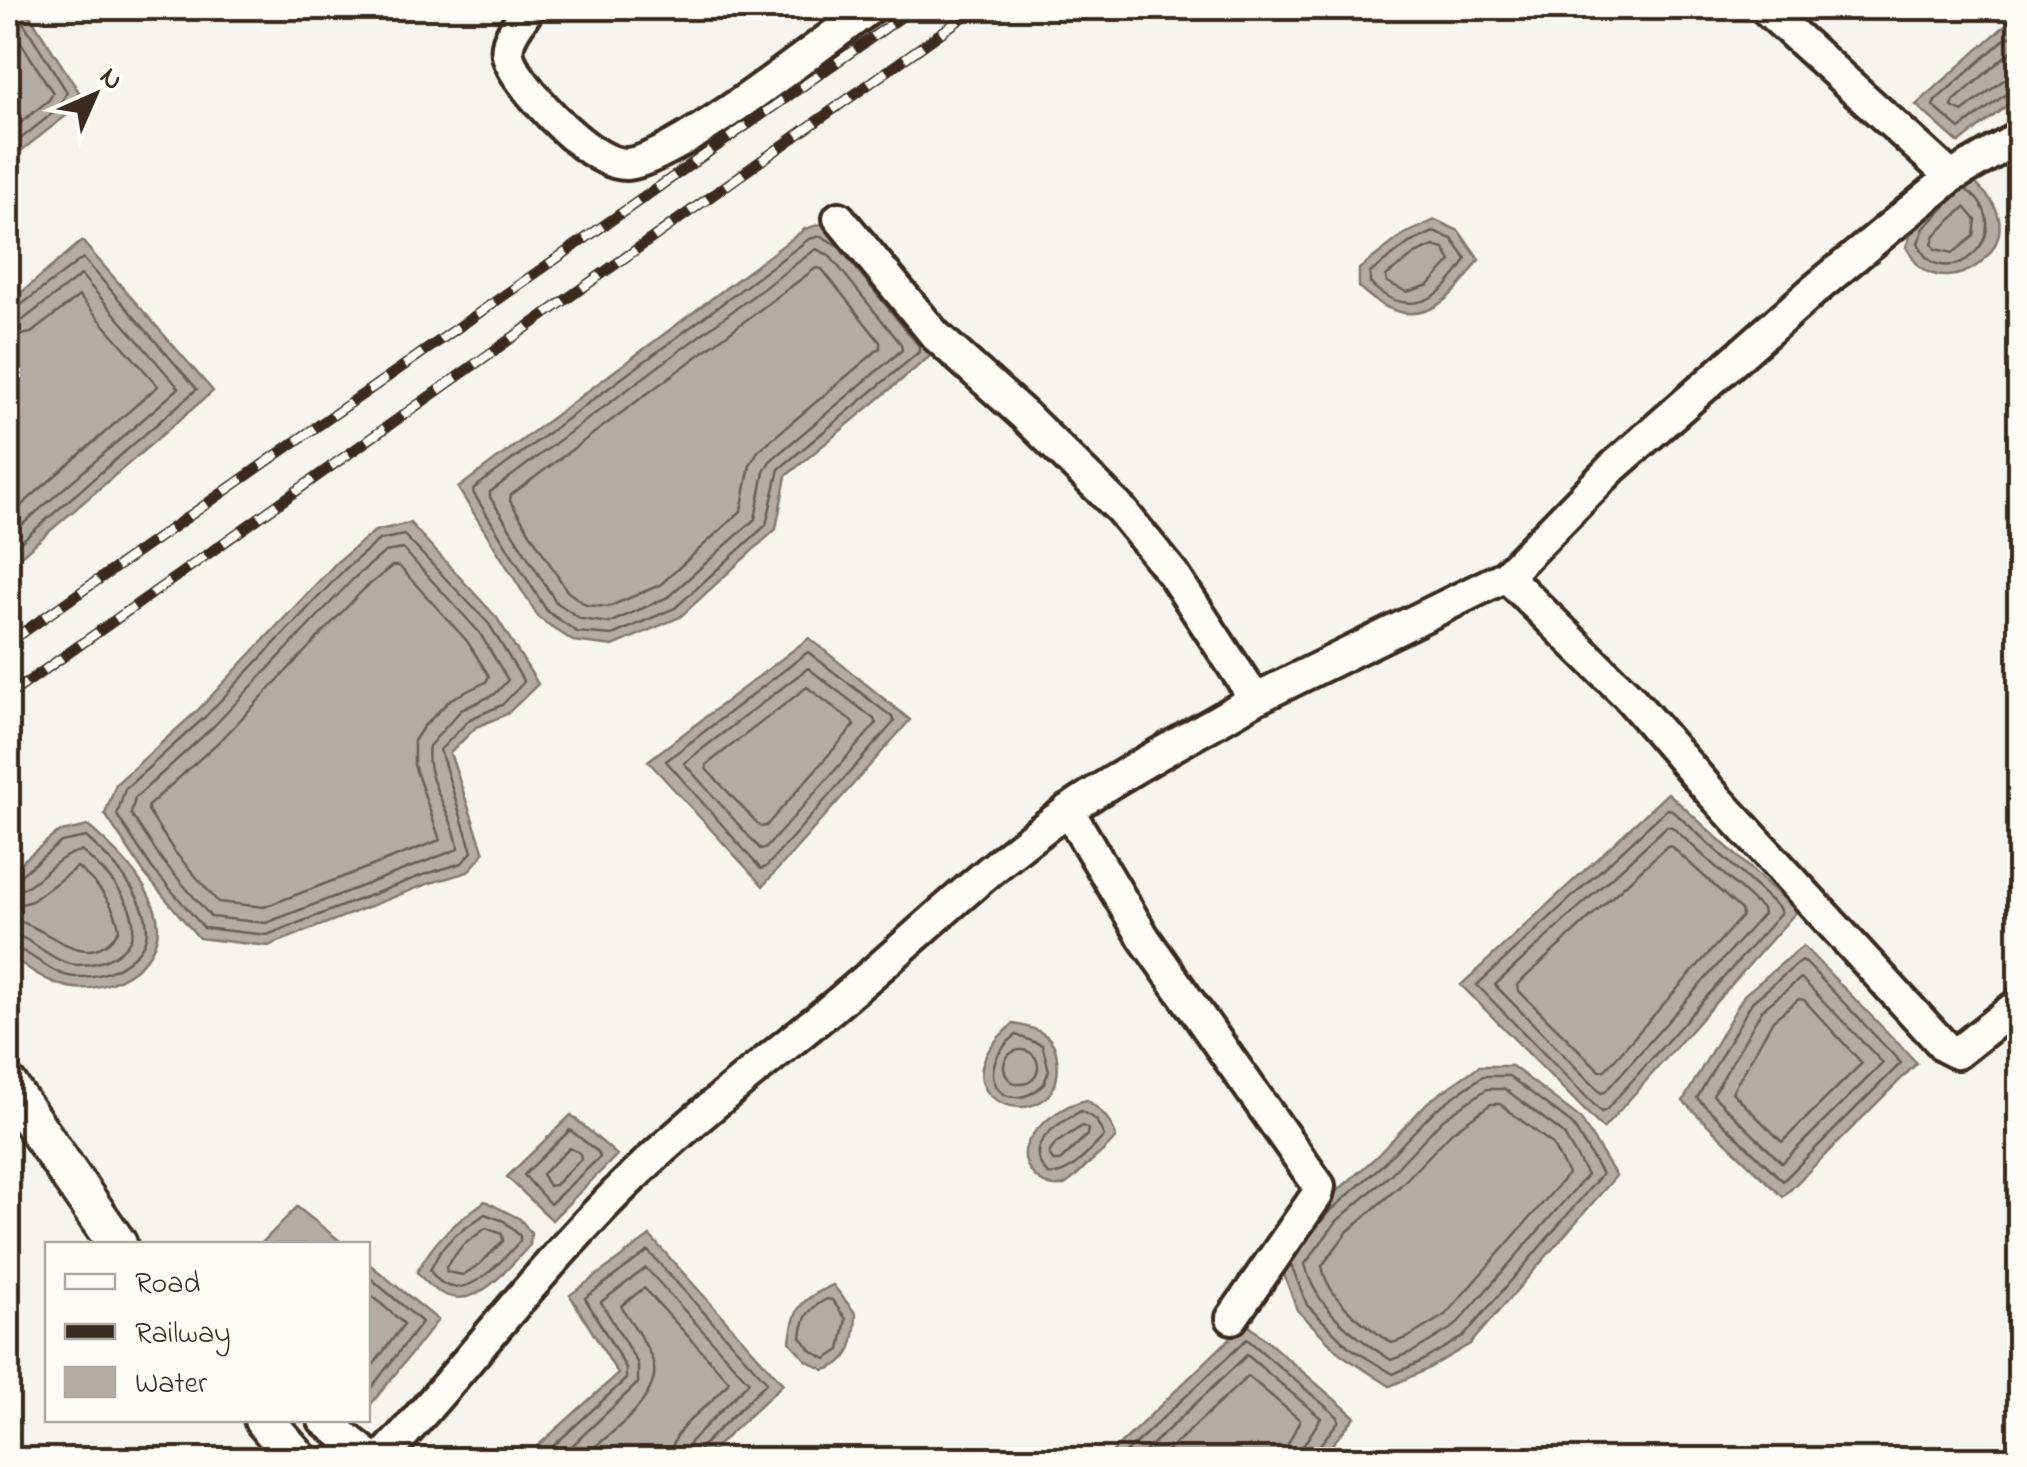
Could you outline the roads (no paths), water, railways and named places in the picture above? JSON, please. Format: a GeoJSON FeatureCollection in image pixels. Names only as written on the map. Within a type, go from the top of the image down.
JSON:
{"type":"FeatureCollection","features":[{"type":"Feature","properties":{"kind":"main road"},"geometry":{"type":"LineString","coordinates":[[8,1086],[115,1242]]}},
{"type":"Feature","properties":{"kind":"main road"},"geometry":{"type":"LineString","coordinates":[[266,1422],[299,1460]]}},
{"type":"Feature","properties":{"kind":"street"},"geometry":{"type":"LineString","coordinates":[[530,8],[508,39],[508,58],[520,79],[544,109],[599,157],[627,164],[674,147],[870,8]]}},
{"type":"Feature","properties":{"kind":"street"},"geometry":{"type":"LineString","coordinates":[[1765,8],[1951,177]]}},
{"type":"Feature","properties":{"kind":"street"},"geometry":{"type":"LineString","coordinates":[[327,1422],[377,1460],[416,1422],[498,1321],[597,1212],[752,1070],[812,1024],[974,883],[1068,810],[1255,699],[1506,576],[1613,467],[1813,291],[1951,177],[2020,137]]}},
{"type":"Feature","properties":{"kind":"street"},"geometry":{"type":"LineString","coordinates":[[839,218],[935,335],[1121,510],[1172,574],[1255,699]]}},
{"type":"Feature","properties":{"kind":"street"},"geometry":{"type":"LineString","coordinates":[[1506,576],[1628,696],[1709,790],[1945,1046],[1957,1053],[2020,1004]]}},
{"type":"Feature","properties":{"kind":"street"},"geometry":{"type":"LineString","coordinates":[[1068,810],[1144,938],[1319,1186],[1232,1318]]}},
{"type":"Feature","properties":{"kind":"water"},"geometry":{"type":"Polygon","coordinates":[[[8,8],[25,8],[79,92],[67,115],[8,161],[8,8]]]}},
{"type":"Feature","properties":{"kind":"water"},"geometry":{"type":"Polygon","coordinates":[[[2010,21],[2019,31],[2019,96],[1959,143],[1916,105],[2010,21]]]}},
{"type":"Feature","properties":{"kind":"water"},"geometry":{"type":"Polygon","coordinates":[[[1968,176],[1989,197],[1997,212],[2000,227],[1996,242],[1977,266],[1948,276],[1933,274],[1919,266],[1906,247],[1915,223],[1968,176]]]}},
{"type":"Feature","properties":{"kind":"water"},"geometry":{"type":"Polygon","coordinates":[[[1435,220],[1459,231],[1479,260],[1453,293],[1425,311],[1410,313],[1377,302],[1359,287],[1359,269],[1404,234],[1435,220]]]}},
{"type":"Feature","properties":{"kind":"water"},"geometry":{"type":"Polygon","coordinates":[[[821,224],[843,236],[936,351],[786,476],[776,529],[680,617],[613,646],[573,641],[539,618],[458,488],[805,229],[821,224]]]}},
{"type":"Feature","properties":{"kind":"water"},"geometry":{"type":"Polygon","coordinates":[[[82,241],[213,391],[8,567],[8,304],[82,241]]]}},
{"type":"Feature","properties":{"kind":"water"},"geometry":{"type":"Polygon","coordinates":[[[410,523],[497,618],[538,684],[507,714],[476,727],[450,753],[484,853],[468,872],[268,946],[199,938],[144,873],[105,814],[116,784],[198,710],[337,562],[375,531],[410,523]]]}},
{"type":"Feature","properties":{"kind":"water"},"geometry":{"type":"Polygon","coordinates":[[[809,638],[910,720],[763,886],[648,761],[809,638]]]}},
{"type":"Feature","properties":{"kind":"water"},"geometry":{"type":"Polygon","coordinates":[[[1668,793],[1797,911],[1603,1129],[1461,985],[1668,793]]]}},
{"type":"Feature","properties":{"kind":"water"},"geometry":{"type":"Polygon","coordinates":[[[88,826],[143,885],[155,910],[158,928],[147,958],[119,980],[103,986],[68,987],[36,974],[8,954],[8,873],[57,833],[88,826]]]}},
{"type":"Feature","properties":{"kind":"water"},"geometry":{"type":"Polygon","coordinates":[[[1803,946],[1917,1063],[1783,1197],[1683,1101],[1744,995],[1803,946]]]}},
{"type":"Feature","properties":{"kind":"water"},"geometry":{"type":"Polygon","coordinates":[[[1013,1024],[1045,1035],[1056,1052],[1056,1082],[1044,1100],[1025,1107],[1005,1104],[989,1094],[981,1076],[988,1052],[1013,1024]]]}},
{"type":"Feature","properties":{"kind":"water"},"geometry":{"type":"Polygon","coordinates":[[[1479,1066],[1512,1066],[1580,1118],[1616,1176],[1470,1344],[1390,1386],[1342,1355],[1297,1310],[1279,1261],[1320,1206],[1375,1158],[1428,1102],[1479,1066]]]}},
{"type":"Feature","properties":{"kind":"water"},"geometry":{"type":"Polygon","coordinates":[[[1087,1100],[1105,1116],[1116,1137],[1064,1185],[1041,1181],[1026,1162],[1030,1139],[1051,1117],[1087,1100]]]}},
{"type":"Feature","properties":{"kind":"water"},"geometry":{"type":"Polygon","coordinates":[[[571,1115],[617,1155],[552,1220],[507,1177],[571,1115]]]}},
{"type":"Feature","properties":{"kind":"water"},"geometry":{"type":"Polygon","coordinates":[[[485,1201],[520,1219],[531,1233],[530,1245],[490,1285],[463,1298],[449,1296],[433,1288],[417,1272],[446,1232],[485,1201]]]}},
{"type":"Feature","properties":{"kind":"water"},"geometry":{"type":"Polygon","coordinates":[[[297,1207],[341,1242],[263,1242],[297,1207]]]}},
{"type":"Feature","properties":{"kind":"water"},"geometry":{"type":"Polygon","coordinates":[[[650,1236],[783,1384],[703,1459],[523,1459],[618,1374],[570,1295],[650,1236]]]}},
{"type":"Feature","properties":{"kind":"water"},"geometry":{"type":"Polygon","coordinates":[[[370,1265],[438,1320],[370,1405],[370,1265]]]}},
{"type":"Feature","properties":{"kind":"water"},"geometry":{"type":"Polygon","coordinates":[[[833,1285],[856,1314],[855,1333],[841,1362],[824,1370],[806,1360],[790,1342],[801,1306],[833,1285]]]}},
{"type":"Feature","properties":{"kind":"water"},"geometry":{"type":"Polygon","coordinates":[[[1246,1323],[1355,1417],[1320,1459],[1104,1460],[1246,1323]]]}},
{"type":"Feature","properties":{"kind":"railway"},"geometry":{"type":"LineString","coordinates":[[8,643],[914,8]]}},
{"type":"Feature","properties":{"kind":"railway"},"geometry":{"type":"LineString","coordinates":[[8,696],[976,8]]}}]}
